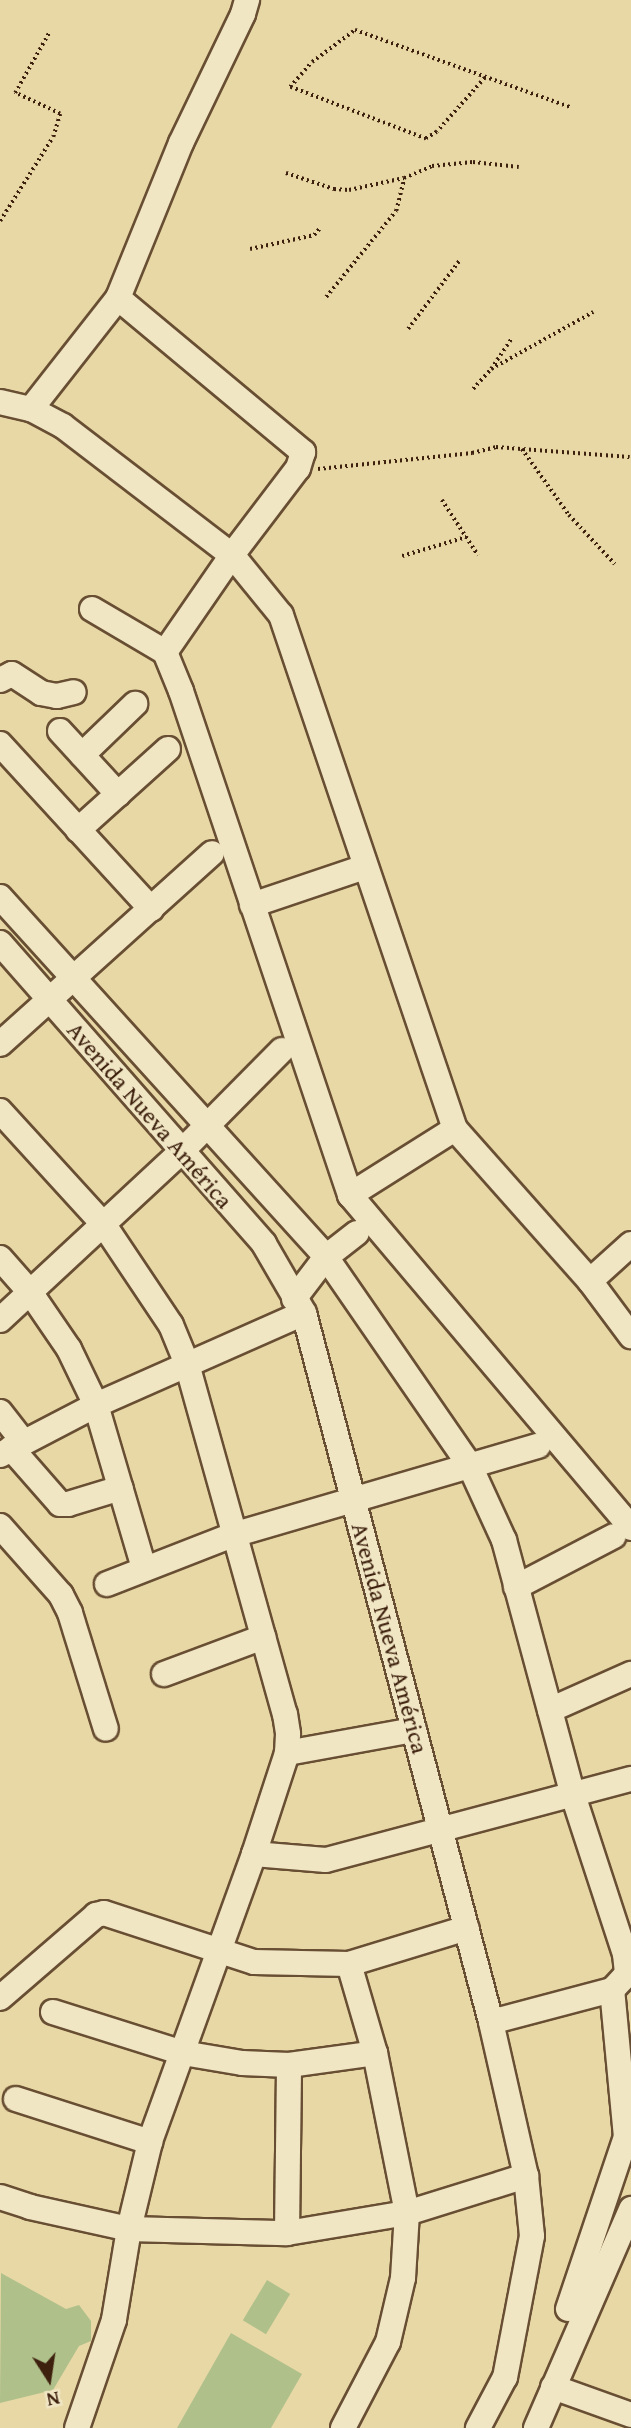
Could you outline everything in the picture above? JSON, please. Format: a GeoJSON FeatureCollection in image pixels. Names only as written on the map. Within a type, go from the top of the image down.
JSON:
{"type":"FeatureCollection","features":[{"type":"Feature","properties":{"kind":"street"},"geometry":{"type":"LineString","coordinates":[[31,409],[118,298],[181,143],[243,14],[247,0]]}},
{"type":"Feature","properties":{"kind":"street"},"geometry":{"type":"LineString","coordinates":[[118,298],[303,452],[298,468],[232,555],[165,652]]}},
{"type":"Feature","properties":{"kind":"street"},"geometry":{"type":"LineString","coordinates":[[0,402],[31,409],[63,426],[232,555],[281,615],[455,1129],[590,1281],[631,1336]]}},
{"type":"Feature","properties":{"kind":"street"},"geometry":{"type":"LineString","coordinates":[[92,609],[165,652],[181,691],[350,1195],[622,1532],[516,1587]]}},
{"type":"Feature","properties":{"kind":"street"},"geometry":{"type":"LineString","coordinates":[[0,680],[12,674],[41,694],[57,696],[74,692]]}},
{"type":"Feature","properties":{"kind":"street"},"geometry":{"type":"LineString","coordinates":[[82,755],[135,704]]}},
{"type":"Feature","properties":{"kind":"street"},"geometry":{"type":"LineString","coordinates":[[60,731],[118,794]]}},
{"type":"Feature","properties":{"kind":"street"},"geometry":{"type":"LineString","coordinates":[[0,744],[150,909]]}},
{"type":"Feature","properties":{"kind":"street"},"geometry":{"type":"LineString","coordinates":[[78,830],[167,749]]}},
{"type":"Feature","properties":{"kind":"street"},"geometry":{"type":"LineString","coordinates":[[0,1044],[212,853]]}},
{"type":"Feature","properties":{"kind":"street"},"geometry":{"type":"LineString","coordinates":[[252,905],[365,867]]}},
{"type":"Feature","properties":{"kind":"street"},"geometry":{"type":"LineString","coordinates":[[0,897],[326,1257],[469,1464],[503,1540],[573,1795],[625,1954],[627,1975],[612,1990],[491,2022]]}},
{"type":"Feature","properties":{"kind":"street","name":"Avenida Nueva América"},"geometry":{"type":"LineString","coordinates":[[0,943],[264,1244],[294,1297],[352,1498],[467,1927],[526,2176],[532,2236],[505,2376],[478,2428]]}},
{"type":"Feature","properties":{"kind":"street"},"geometry":{"type":"LineString","coordinates":[[0,1320],[182,1151],[282,1050]]}},
{"type":"Feature","properties":{"kind":"street"},"geometry":{"type":"LineString","coordinates":[[0,1111],[104,1225],[164,1312],[187,1364],[285,1714],[288,1753],[150,2143],[129,2229],[114,2319],[77,2428]]}},
{"type":"Feature","properties":{"kind":"street"},"geometry":{"type":"LineString","coordinates":[[350,1195],[455,1129]]}},
{"type":"Feature","properties":{"kind":"street"},"geometry":{"type":"LineString","coordinates":[[285,1211],[294,1297]]}},
{"type":"Feature","properties":{"kind":"street"},"geometry":{"type":"LineString","coordinates":[[11,1448],[96,1405],[187,1364],[294,1297],[326,1257],[356,1233]]}},
{"type":"Feature","properties":{"kind":"street"},"geometry":{"type":"LineString","coordinates":[[590,1281],[631,1244]]}},
{"type":"Feature","properties":{"kind":"street"},"geometry":{"type":"LineString","coordinates":[[0,1258],[30,1292],[69,1349],[96,1405],[144,1569]]}},
{"type":"Feature","properties":{"kind":"street"},"geometry":{"type":"LineString","coordinates":[[0,1412],[11,1448],[60,1504],[121,1488]]}},
{"type":"Feature","properties":{"kind":"street"},"geometry":{"type":"LineString","coordinates":[[107,1584],[233,1535],[352,1498],[538,1446]]}},
{"type":"Feature","properties":{"kind":"street"},"geometry":{"type":"LineString","coordinates":[[0,1526],[12,1552],[52,1581],[70,1614],[106,1729]]}},
{"type":"Feature","properties":{"kind":"street"},"geometry":{"type":"LineString","coordinates":[[164,1674],[263,1637]]}},
{"type":"Feature","properties":{"kind":"street"},"geometry":{"type":"LineString","coordinates":[[550,1710],[631,1674]]}},
{"type":"Feature","properties":{"kind":"street"},"geometry":{"type":"LineString","coordinates":[[288,1753],[414,1730]]}},
{"type":"Feature","properties":{"kind":"street"},"geometry":{"type":"LineString","coordinates":[[254,1854],[326,1860],[631,1779]]}},
{"type":"Feature","properties":{"kind":"street"},"geometry":{"type":"LineString","coordinates":[[0,1998],[96,1915],[104,1913],[254,1962],[349,1964],[467,1927]]}},
{"type":"Feature","properties":{"kind":"street"},"geometry":{"type":"LineString","coordinates":[[344,2428],[388,2342],[403,2277],[407,2213],[375,2053],[349,1964]]}},
{"type":"Feature","properties":{"kind":"street"},"geometry":{"type":"LineString","coordinates":[[568,2309],[626,2137],[612,1990]]}},
{"type":"Feature","properties":{"kind":"street"},"geometry":{"type":"LineString","coordinates":[[53,2012],[183,2053],[242,2063],[289,2065],[375,2053]]}},
{"type":"Feature","properties":{"kind":"street"},"geometry":{"type":"LineString","coordinates":[[287,2233],[289,2065]]}},
{"type":"Feature","properties":{"kind":"street"},"geometry":{"type":"LineString","coordinates":[[16,2099],[150,2143]]}},
{"type":"Feature","properties":{"kind":"street"},"geometry":{"type":"LineString","coordinates":[[0,2197],[30,2207],[129,2229],[287,2233],[407,2213],[526,2176]]}},
{"type":"Feature","properties":{"kind":"street"},"geometry":{"type":"LineString","coordinates":[[536,2428],[631,2209]]}},
{"type":"Feature","properties":{"kind":"street"},"geometry":{"type":"LineString","coordinates":[[553,2387],[631,2415]]}},
{"type":"Feature","properties":{"kind":"path"},"geometry":{"type":"LineString","coordinates":[[485,78],[436,132],[426,139],[290,88],[312,62],[355,30],[570,107]]}},
{"type":"Feature","properties":{"kind":"path"},"geometry":{"type":"LineString","coordinates":[[0,221],[53,137],[60,114],[15,93],[49,33]]}},
{"type":"Feature","properties":{"kind":"path"},"geometry":{"type":"LineString","coordinates":[[286,173],[342,190],[404,178],[432,166],[473,162],[519,167]]}},
{"type":"Feature","properties":{"kind":"path"},"geometry":{"type":"LineString","coordinates":[[326,297],[396,211],[404,178]]}},
{"type":"Feature","properties":{"kind":"path"},"geometry":{"type":"LineString","coordinates":[[250,248],[314,234],[320,228]]}},
{"type":"Feature","properties":{"kind":"path"},"geometry":{"type":"LineString","coordinates":[[408,329],[460,261]]}},
{"type":"Feature","properties":{"kind":"path"},"geometry":{"type":"LineString","coordinates":[[491,369],[593,312]]}},
{"type":"Feature","properties":{"kind":"path"},"geometry":{"type":"LineString","coordinates":[[473,389],[491,369],[512,338]]}},
{"type":"Feature","properties":{"kind":"path"},"geometry":{"type":"LineString","coordinates":[[298,468],[472,453],[496,447],[630,457]]}},
{"type":"Feature","properties":{"kind":"path"},"geometry":{"type":"LineString","coordinates":[[523,449],[569,514],[615,564]]}},
{"type":"Feature","properties":{"kind":"path"},"geometry":{"type":"LineString","coordinates":[[442,500],[478,555]]}},
{"type":"Feature","properties":{"kind":"path"},"geometry":{"type":"LineString","coordinates":[[402,556],[466,537]]}},
{"type":"Feature","properties":{"kind":"green space"},"geometry":{"type":"Polygon","coordinates":[[[1,2273],[66,2309],[79,2305],[91,2321],[91,2341],[79,2346],[53,2390],[0,2403],[1,2273]]]}},
{"type":"Feature","properties":{"kind":"green space"},"geometry":{"type":"Polygon","coordinates":[[[267,2280],[290,2294],[266,2334],[243,2320],[267,2280]]]}},
{"type":"Feature","properties":{"kind":"green space"},"geometry":{"type":"Polygon","coordinates":[[[231,2333],[302,2374],[271,2428],[177,2428],[231,2333]]]}}]}
